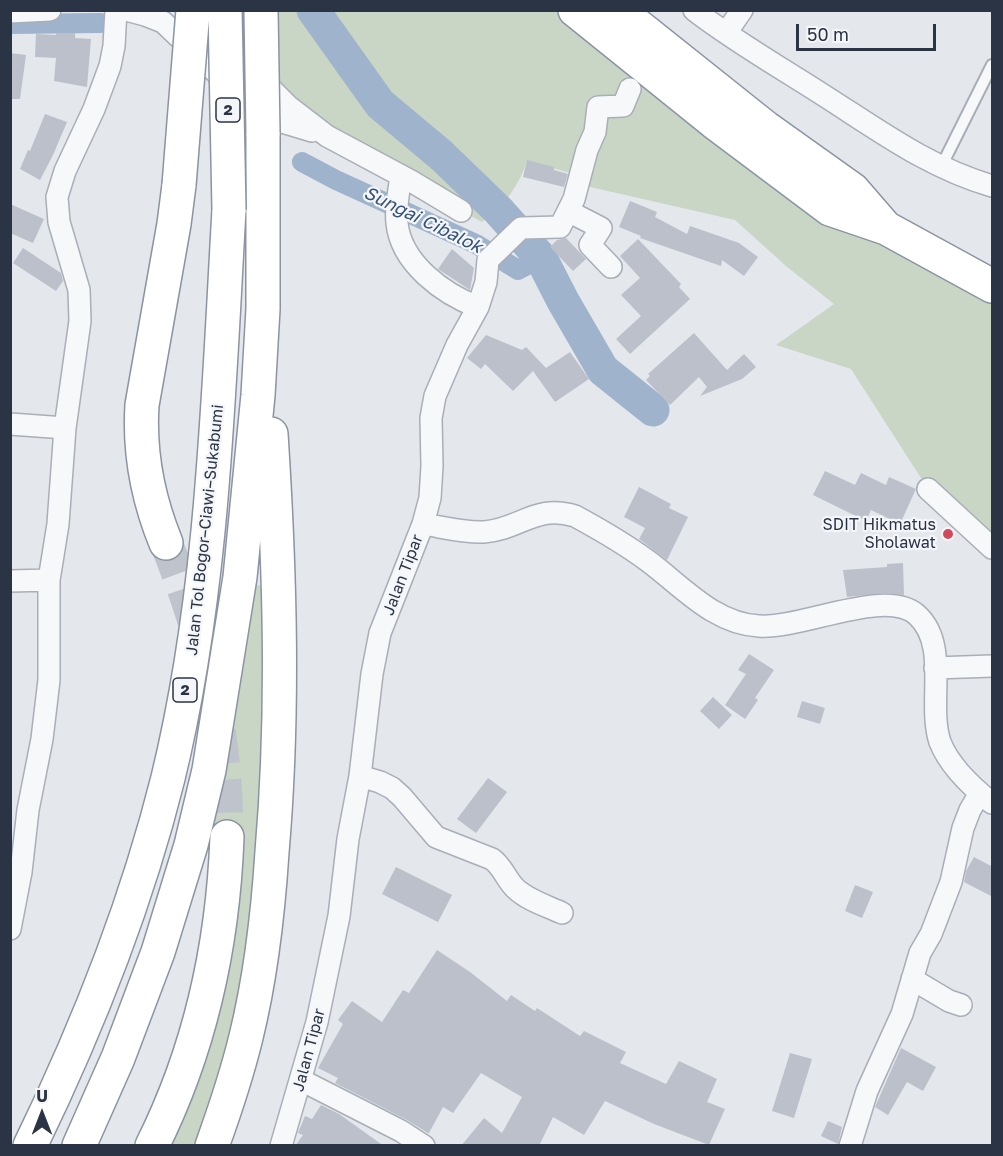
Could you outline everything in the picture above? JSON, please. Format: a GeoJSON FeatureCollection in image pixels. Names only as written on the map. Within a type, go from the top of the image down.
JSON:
{"type":"FeatureCollection","features":[{"type":"Feature","properties":{"kind":"highway"},"geometry":{"type":"LineString","coordinates":[[166,543],[151,503],[141,422],[180,185],[195,10]]}},
{"type":"Feature","properties":{"kind":"highway","name":"Jalan Tol Bogor–Ciawi–Sukabumi"},"geometry":{"type":"LineString","coordinates":[[30,1146],[63,1078],[100,991],[136,891],[168,778],[181,717],[207,539],[216,437],[229,210],[225,10]]}},
{"type":"Feature","properties":{"kind":"highway","name":"2"},"geometry":{"type":"LineString","coordinates":[[79,1146],[118,1058],[158,952],[191,845],[209,770],[224,685],[241,566],[256,418],[263,309],[261,10]]}},
{"type":"Feature","properties":{"kind":"highway"},"geometry":{"type":"LineString","coordinates":[[575,10],[714,122],[830,209],[886,228],[993,286]]}},
{"type":"Feature","properties":{"kind":"highway"},"geometry":{"type":"LineString","coordinates":[[618,10],[766,129],[853,190],[886,228]]}},
{"type":"Feature","properties":{"kind":"highway","name":"2"},"geometry":{"type":"LineString","coordinates":[[212,1146],[246,1036],[260,971],[268,911],[276,812],[279,733],[279,587],[263,309]]}},
{"type":"Feature","properties":{"kind":"highway"},"geometry":{"type":"LineString","coordinates":[[152,1146],[183,1076],[196,1040],[208,994],[221,922],[227,837]]}},
{"type":"Feature","properties":{"kind":"street"},"geometry":{"type":"LineString","coordinates":[[10,12],[50,10]]}},
{"type":"Feature","properties":{"kind":"street"},"geometry":{"type":"LineString","coordinates":[[195,10],[288,106],[327,136],[400,185],[460,211]]}},
{"type":"Feature","properties":{"kind":"street"},"geometry":{"type":"LineString","coordinates":[[694,10],[894,141],[964,178],[993,186]]}},
{"type":"Feature","properties":{"kind":"street"},"geometry":{"type":"LineString","coordinates":[[726,33],[742,10]]}},
{"type":"Feature","properties":{"kind":"street"},"geometry":{"type":"LineString","coordinates":[[10,929],[21,872],[28,810],[42,739],[48,680],[49,580],[60,506],[65,428],[78,342],[80,304],[75,273],[59,222],[57,197],[64,171],[94,109],[105,79],[112,56],[118,19],[145,15],[163,22],[243,98],[258,109],[282,122],[327,136]]}},
{"type":"Feature","properties":{"kind":"street","name":"Jalan Tipar"},"geometry":{"type":"LineString","coordinates":[[281,1146],[324,990],[339,916],[348,839],[360,776],[372,674],[380,633],[423,524],[431,487],[431,418],[435,396],[457,345],[478,307],[486,282],[488,260],[521,228],[560,227],[574,199],[587,150],[596,132],[598,107],[623,106],[630,89]]}},
{"type":"Feature","properties":{"kind":"street"},"geometry":{"type":"LineString","coordinates":[[400,185],[397,216],[400,237],[415,264],[430,279],[466,303],[478,307]]}},
{"type":"Feature","properties":{"kind":"street"},"geometry":{"type":"LineString","coordinates":[[567,211],[601,228],[590,245],[610,267]]}},
{"type":"Feature","properties":{"kind":"street"},"geometry":{"type":"LineString","coordinates":[[10,424],[65,428]]}},
{"type":"Feature","properties":{"kind":"street"},"geometry":{"type":"LineString","coordinates":[[928,489],[993,549]]}},
{"type":"Feature","properties":{"kind":"street"},"geometry":{"type":"LineString","coordinates":[[423,524],[485,532],[545,512],[569,514],[594,526],[647,561],[694,598],[734,622],[748,625],[780,625],[879,604],[897,605],[916,614],[928,628],[935,651],[935,708],[940,740],[945,753],[986,798],[970,810],[963,828],[951,882],[931,934],[920,953],[902,1014],[867,1091],[850,1146]]}},
{"type":"Feature","properties":{"kind":"street"},"geometry":{"type":"LineString","coordinates":[[10,581],[49,580]]}},
{"type":"Feature","properties":{"kind":"street"},"geometry":{"type":"LineString","coordinates":[[935,668],[993,666]]}},
{"type":"Feature","properties":{"kind":"street"},"geometry":{"type":"LineString","coordinates":[[360,776],[392,788],[436,837],[492,859],[499,864],[521,893],[562,913]]}},
{"type":"Feature","properties":{"kind":"street"},"geometry":{"type":"LineString","coordinates":[[912,979],[949,1001],[961,1005]]}},
{"type":"Feature","properties":{"kind":"street"},"geometry":{"type":"LineString","coordinates":[[301,1080],[400,1131],[424,1146]]}},
{"type":"Feature","properties":{"kind":"lane"},"geometry":{"type":"LineString","coordinates":[[941,167],[993,65]]}},
{"type":"Feature","properties":{"kind":"green space"},"geometry":{"type":"Polygon","coordinates":[[[261,11],[568,11],[992,286],[992,548],[928,489],[851,369],[776,345],[834,304],[786,266],[735,220],[577,184],[578,175],[527,161],[510,195],[482,222],[327,136],[262,68],[261,11]]]}},
{"type":"Feature","properties":{"kind":"green space"},"geometry":{"type":"Polygon","coordinates":[[[264,585],[269,594],[258,864],[242,997],[200,1145],[168,1146],[239,837],[207,838],[234,713],[251,586],[264,585]]]}},
{"type":"Feature","properties":{"kind":"building"},"geometry":{"type":"Polygon","coordinates":[[[56,33],[75,33],[75,38],[91,39],[87,87],[54,81],[56,58],[35,57],[36,34],[56,35],[56,33]]]}},
{"type":"Feature","properties":{"kind":"building"},"geometry":{"type":"Polygon","coordinates":[[[10,53],[26,55],[20,99],[10,99],[10,53]]]}},
{"type":"Feature","properties":{"kind":"building"},"geometry":{"type":"Polygon","coordinates":[[[45,114],[67,122],[40,180],[20,169],[45,114]]]}},
{"type":"Feature","properties":{"kind":"building"},"geometry":{"type":"Polygon","coordinates":[[[527,160],[554,167],[554,170],[568,174],[564,187],[523,177],[527,160]]]}},
{"type":"Feature","properties":{"kind":"building"},"geometry":{"type":"Polygon","coordinates":[[[630,201],[657,212],[655,217],[687,234],[690,226],[739,243],[758,257],[744,276],[722,260],[721,266],[640,238],[641,236],[619,227],[630,201]]]}},
{"type":"Feature","properties":{"kind":"building"},"geometry":{"type":"Polygon","coordinates":[[[10,204],[44,219],[33,243],[10,233],[10,204]]]}},
{"type":"Feature","properties":{"kind":"building"},"geometry":{"type":"Polygon","coordinates":[[[566,238],[586,259],[573,271],[550,247],[557,240],[566,238]]]}},
{"type":"Feature","properties":{"kind":"building"},"geometry":{"type":"Polygon","coordinates":[[[638,239],[681,284],[679,287],[690,299],[630,354],[616,339],[641,316],[621,295],[640,278],[620,256],[638,239]]]}},
{"type":"Feature","properties":{"kind":"building"},"geometry":{"type":"Polygon","coordinates":[[[23,248],[61,273],[63,281],[56,291],[13,263],[23,248]]]}},
{"type":"Feature","properties":{"kind":"building"},"geometry":{"type":"Polygon","coordinates":[[[452,249],[474,268],[470,290],[438,269],[452,249]]]}},
{"type":"Feature","properties":{"kind":"building"},"geometry":{"type":"Polygon","coordinates":[[[694,333],[727,370],[744,354],[756,367],[742,379],[700,396],[707,387],[699,377],[670,405],[646,380],[650,376],[648,374],[694,333]]]}},
{"type":"Feature","properties":{"kind":"building"},"geometry":{"type":"Polygon","coordinates":[[[486,335],[522,350],[526,347],[546,368],[570,352],[589,379],[555,402],[533,371],[513,391],[485,364],[481,369],[467,358],[486,335]]]}},
{"type":"Feature","properties":{"kind":"building"},"geometry":{"type":"Polygon","coordinates":[[[825,471],[855,485],[861,473],[886,485],[889,477],[916,489],[900,524],[871,510],[866,521],[813,495],[825,471]]]}},
{"type":"Feature","properties":{"kind":"building"},"geometry":{"type":"Polygon","coordinates":[[[639,487],[671,504],[669,508],[688,517],[667,560],[639,539],[645,528],[624,517],[639,487]]]}},
{"type":"Feature","properties":{"kind":"building"},"geometry":{"type":"Polygon","coordinates":[[[903,563],[904,595],[885,593],[847,597],[843,570],[887,567],[887,564],[903,563]]]}},
{"type":"Feature","properties":{"kind":"building"},"geometry":{"type":"Polygon","coordinates":[[[749,654],[774,670],[755,698],[758,700],[745,719],[725,705],[746,674],[738,670],[749,654]]]}},
{"type":"Feature","properties":{"kind":"building"},"geometry":{"type":"Polygon","coordinates":[[[713,697],[732,715],[719,729],[700,711],[713,697]]]}},
{"type":"Feature","properties":{"kind":"building"},"geometry":{"type":"Polygon","coordinates":[[[802,701],[825,708],[820,724],[797,717],[802,701]]]}},
{"type":"Feature","properties":{"kind":"building"},"geometry":{"type":"Polygon","coordinates":[[[488,778],[507,792],[476,833],[457,819],[488,778]]]}},
{"type":"Feature","properties":{"kind":"building"},"geometry":{"type":"Polygon","coordinates":[[[974,857],[993,867],[993,897],[964,882],[966,871],[974,857]]]}},
{"type":"Feature","properties":{"kind":"building"},"geometry":{"type":"Polygon","coordinates":[[[396,867],[452,895],[438,922],[382,894],[396,867]]]}},
{"type":"Feature","properties":{"kind":"building"},"geometry":{"type":"Polygon","coordinates":[[[855,885],[873,892],[862,918],[845,911],[855,885]]]}},
{"type":"Feature","properties":{"kind":"building"},"geometry":{"type":"Polygon","coordinates":[[[437,950],[507,1001],[511,995],[535,1011],[537,1008],[580,1036],[584,1031],[626,1052],[620,1063],[666,1084],[679,1061],[717,1079],[707,1102],[725,1109],[709,1145],[654,1124],[605,1101],[584,1135],[553,1117],[539,1146],[461,1146],[484,1118],[502,1133],[522,1097],[481,1073],[453,1113],[443,1107],[428,1133],[335,1083],[338,1078],[318,1068],[343,1024],[338,1020],[352,1001],[382,1022],[403,990],[409,993],[437,950]]]}},
{"type":"Feature","properties":{"kind":"building"},"geometry":{"type":"Polygon","coordinates":[[[901,1048],[936,1067],[923,1091],[907,1082],[888,1115],[875,1107],[901,1048]]]}},
{"type":"Feature","properties":{"kind":"building"},"geometry":{"type":"Polygon","coordinates":[[[790,1053],[812,1059],[794,1118],[772,1111],[790,1053]]]}},
{"type":"Feature","properties":{"kind":"building"},"geometry":{"type":"Polygon","coordinates":[[[321,1105],[339,1114],[384,1146],[295,1146],[303,1135],[298,1133],[305,1116],[312,1119],[321,1105]]]}},
{"type":"Feature","properties":{"kind":"building"},"geometry":{"type":"Polygon","coordinates":[[[828,1121],[842,1127],[838,1144],[821,1136],[828,1121]]]}},
{"type":"Feature","properties":{"kind":"waterway"},"geometry":{"type":"LineString","coordinates":[[313,10],[380,104],[441,155],[498,210],[541,258],[603,370],[653,410]]}},
{"type":"Feature","properties":{"kind":"waterway","name":"Sungai Cibalok"},"geometry":{"type":"LineString","coordinates":[[10,24],[101,23]]}},
{"type":"Feature","properties":{"kind":"waterway","name":"Sungai Cibalok"},"geometry":{"type":"LineString","coordinates":[[302,162],[476,244],[518,270],[541,258]]}},
{"type":"Feature","properties":{"kind":"tunnel"},"geometry":{"type":"LineString","coordinates":[[166,543],[192,615],[211,687],[223,760],[227,837]]}},
{"type":"Feature","properties":{"kind":"place","name":"SDIT Hikmatus Sholawat"},"geometry":{"type":"Point","coordinates":[948,534]}}]}
